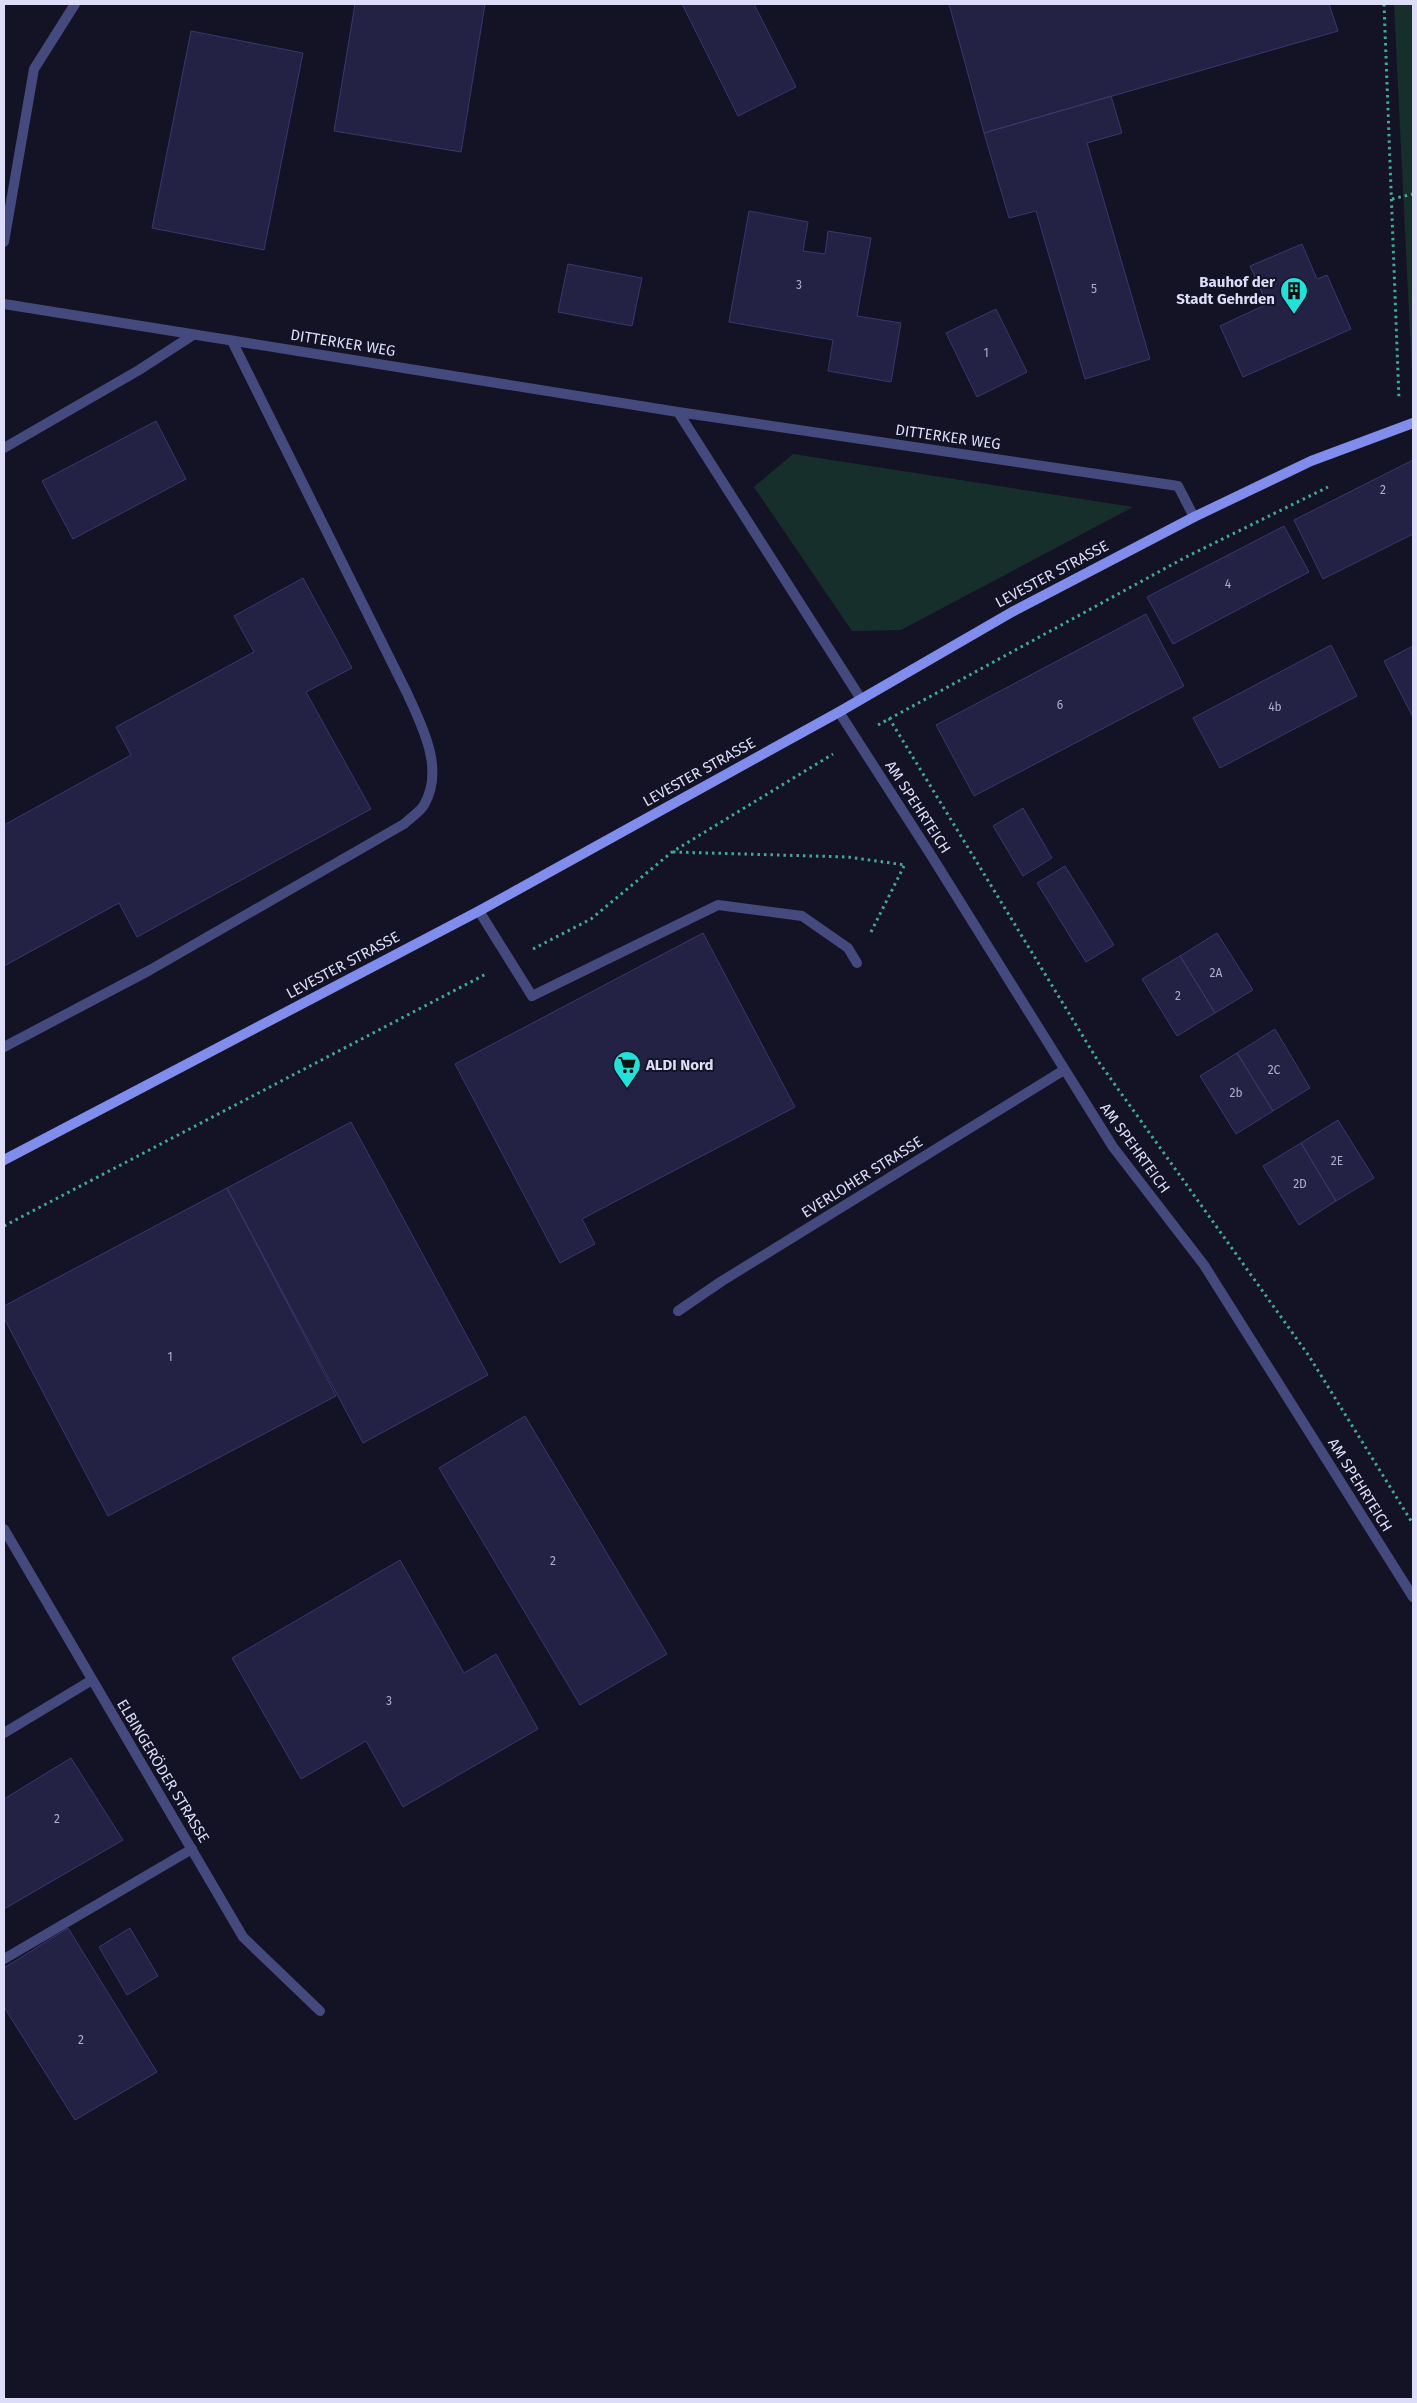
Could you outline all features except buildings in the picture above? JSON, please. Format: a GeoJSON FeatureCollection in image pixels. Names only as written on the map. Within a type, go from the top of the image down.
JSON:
{"type":"FeatureCollection","features":[{"type":"Feature","properties":{"kind":"street"},"geometry":{"type":"LineString","coordinates":[[4,242],[34,69],[75,4]]}},
{"type":"Feature","properties":{"kind":"street","name":"DITTERKER WEG"},"geometry":{"type":"LineString","coordinates":[[4,304],[678,412],[1178,486],[1194,517]]}},
{"type":"Feature","properties":{"kind":"street"},"geometry":{"type":"LineString","coordinates":[[4,448],[139,370],[193,335]]}},
{"type":"Feature","properties":{"kind":"street"},"geometry":{"type":"LineString","coordinates":[[4,1047],[150,970],[404,824],[423,806],[431,785],[431,763],[428,743],[407,693],[232,341]]}},
{"type":"Feature","properties":{"kind":"street"},"geometry":{"type":"LineString","coordinates":[[678,412],[861,699]]}},
{"type":"Feature","properties":{"kind":"street","name":"LEVESTER STRASSE"},"geometry":{"type":"LineString","coordinates":[[4,1160],[479,911],[839,712],[1012,612],[1194,517],[1311,461],[1413,422]]}},
{"type":"Feature","properties":{"kind":"street","name":"AM SPEHRTEICH"},"geometry":{"type":"LineString","coordinates":[[839,712],[929,852],[1113,1147],[1204,1265],[1413,1598]]}},
{"type":"Feature","properties":{"kind":"street"},"geometry":{"type":"LineString","coordinates":[[479,911],[532,996],[718,905],[802,916],[848,948],[857,964]]}},
{"type":"Feature","properties":{"kind":"street","name":"EVERLOHER STRASSE"},"geometry":{"type":"LineString","coordinates":[[678,1311],[722,1281],[1064,1070]]}},
{"type":"Feature","properties":{"kind":"street","name":"ELBINGERÖDER STRASSE"},"geometry":{"type":"LineString","coordinates":[[4,1529],[243,1937],[320,2011]]}},
{"type":"Feature","properties":{"kind":"street"},"geometry":{"type":"LineString","coordinates":[[4,1733],[92,1680]]}},
{"type":"Feature","properties":{"kind":"street"},"geometry":{"type":"LineString","coordinates":[[4,1959],[192,1849]]}},
{"type":"Feature","properties":{"kind":"path"},"geometry":{"type":"LineString","coordinates":[[1384,4],[1398,391],[1401,427]]}},
{"type":"Feature","properties":{"kind":"path"},"geometry":{"type":"LineString","coordinates":[[1392,200],[1413,194]]}},
{"type":"Feature","properties":{"kind":"path"},"geometry":{"type":"LineString","coordinates":[[4,1226],[591,919],[672,852],[889,718],[1186,557],[1329,486]]}},
{"type":"Feature","properties":{"kind":"path"},"geometry":{"type":"LineString","coordinates":[[889,718],[1098,1061],[1309,1356],[1413,1524]]}},
{"type":"Feature","properties":{"kind":"path"},"geometry":{"type":"LineString","coordinates":[[857,964],[904,866],[960,833]]}},
{"type":"Feature","properties":{"kind":"path"},"geometry":{"type":"LineString","coordinates":[[672,852],[848,857],[904,866]]}},
{"type":"Feature","properties":{"kind":"green space"},"geometry":{"type":"Polygon","coordinates":[[[1394,4],[1413,4],[1413,394],[1394,4]]]}},
{"type":"Feature","properties":{"kind":"green space"},"geometry":{"type":"Polygon","coordinates":[[[793,454],[1133,507],[901,630],[852,631],[754,487],[793,454]]]}},
{"type":"Feature","properties":{"kind":"place","name":"Bauhof der Stadt Gehrden"},"geometry":{"type":"Point","coordinates":[1294,315]}},
{"type":"Feature","properties":{"kind":"place","name":"ALDI Nord"},"geometry":{"type":"Point","coordinates":[627,1089]}}]}
